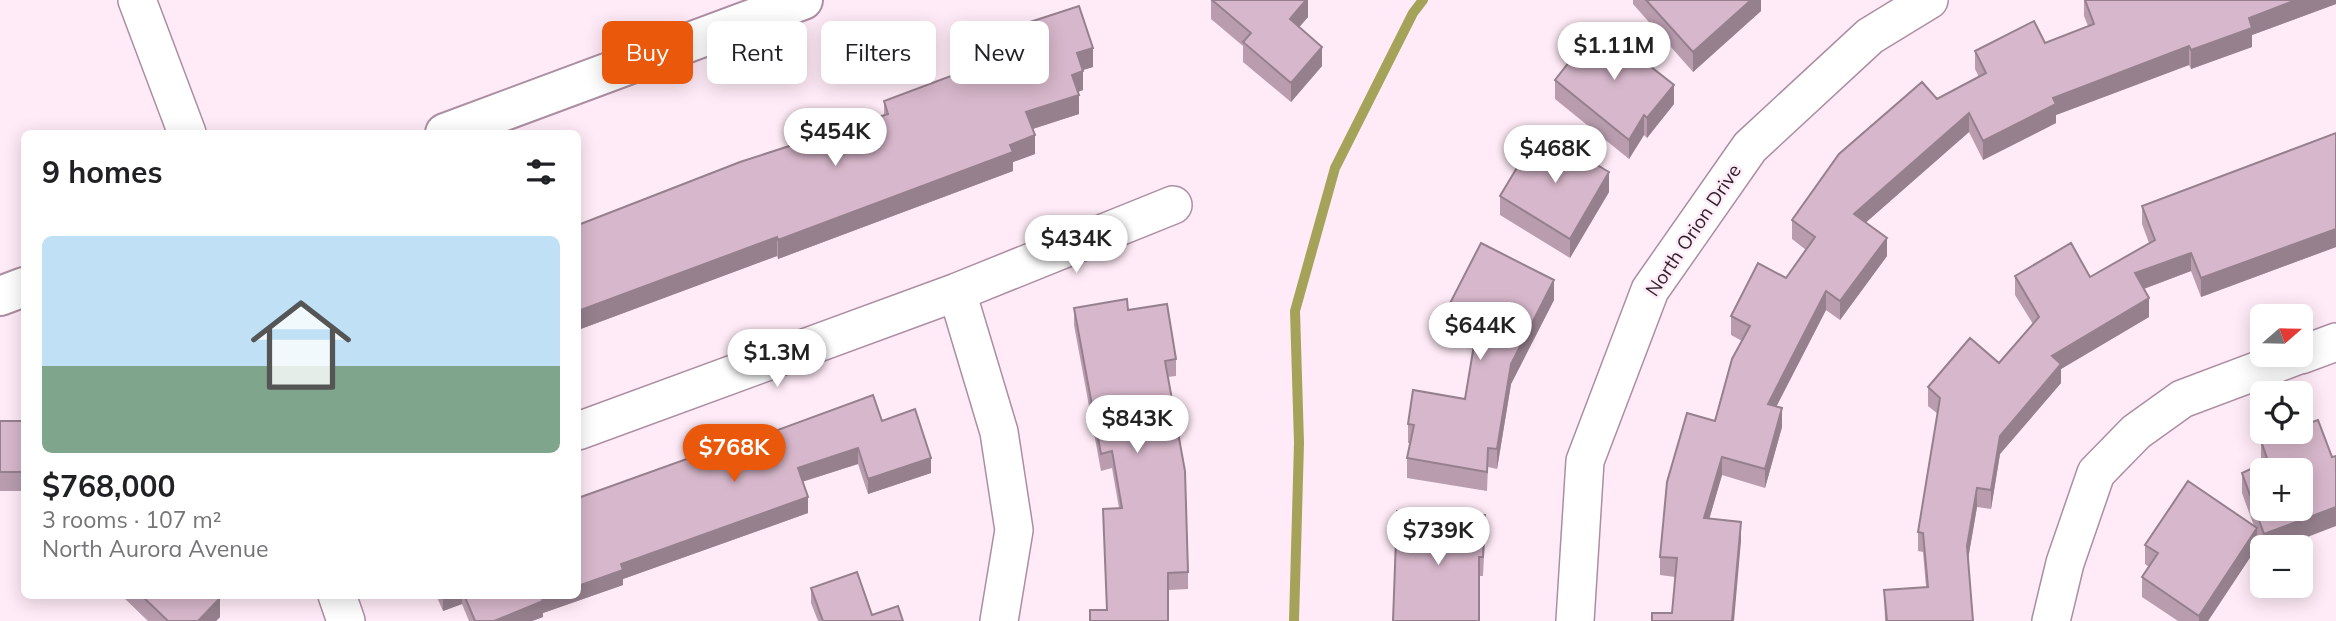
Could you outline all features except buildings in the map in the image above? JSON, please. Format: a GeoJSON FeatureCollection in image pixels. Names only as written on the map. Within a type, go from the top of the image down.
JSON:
{"type":"FeatureCollection","features":[{"type":"Feature","properties":{"kind":"main road"},"geometry":{"type":"LineString","coordinates":[[453,130],[803,0]]}},
{"type":"Feature","properties":{"kind":"main road"},"geometry":{"type":"LineString","coordinates":[[0,296],[21,288]]}},
{"type":"Feature","properties":{"kind":"street"},"geometry":{"type":"LineString","coordinates":[[137,0],[186,130]]}},
{"type":"Feature","properties":{"kind":"street","name":"North Orion Drive"},"geometry":{"type":"LineString","coordinates":[[1575,621],[1585,461],[1650,290],[1750,148],[1870,36],[1929,0]]}},
{"type":"Feature","properties":{"kind":"street"},"geometry":{"type":"LineString","coordinates":[[581,430],[957,292],[1173,205]]}},
{"type":"Feature","properties":{"kind":"street"},"geometry":{"type":"LineString","coordinates":[[957,292],[999,432],[1014,530],[999,621]]}},
{"type":"Feature","properties":{"kind":"street"},"geometry":{"type":"LineString","coordinates":[[2314,350],[2336,342]]}},
{"type":"Feature","properties":{"kind":"street"},"geometry":{"type":"LineString","coordinates":[[2051,621],[2064,563],[2096,473],[2136,432],[2182,399],[2265,368]]}},
{"type":"Feature","properties":{"kind":"street"},"geometry":{"type":"LineString","coordinates":[[338,599],[346,621]]}},
{"type":"Feature","properties":{"kind":"waterway"},"geometry":{"type":"LineString","coordinates":[[1294,621],[1299,443],[1295,311],[1335,168],[1413,13],[1423,0]]}}]}
